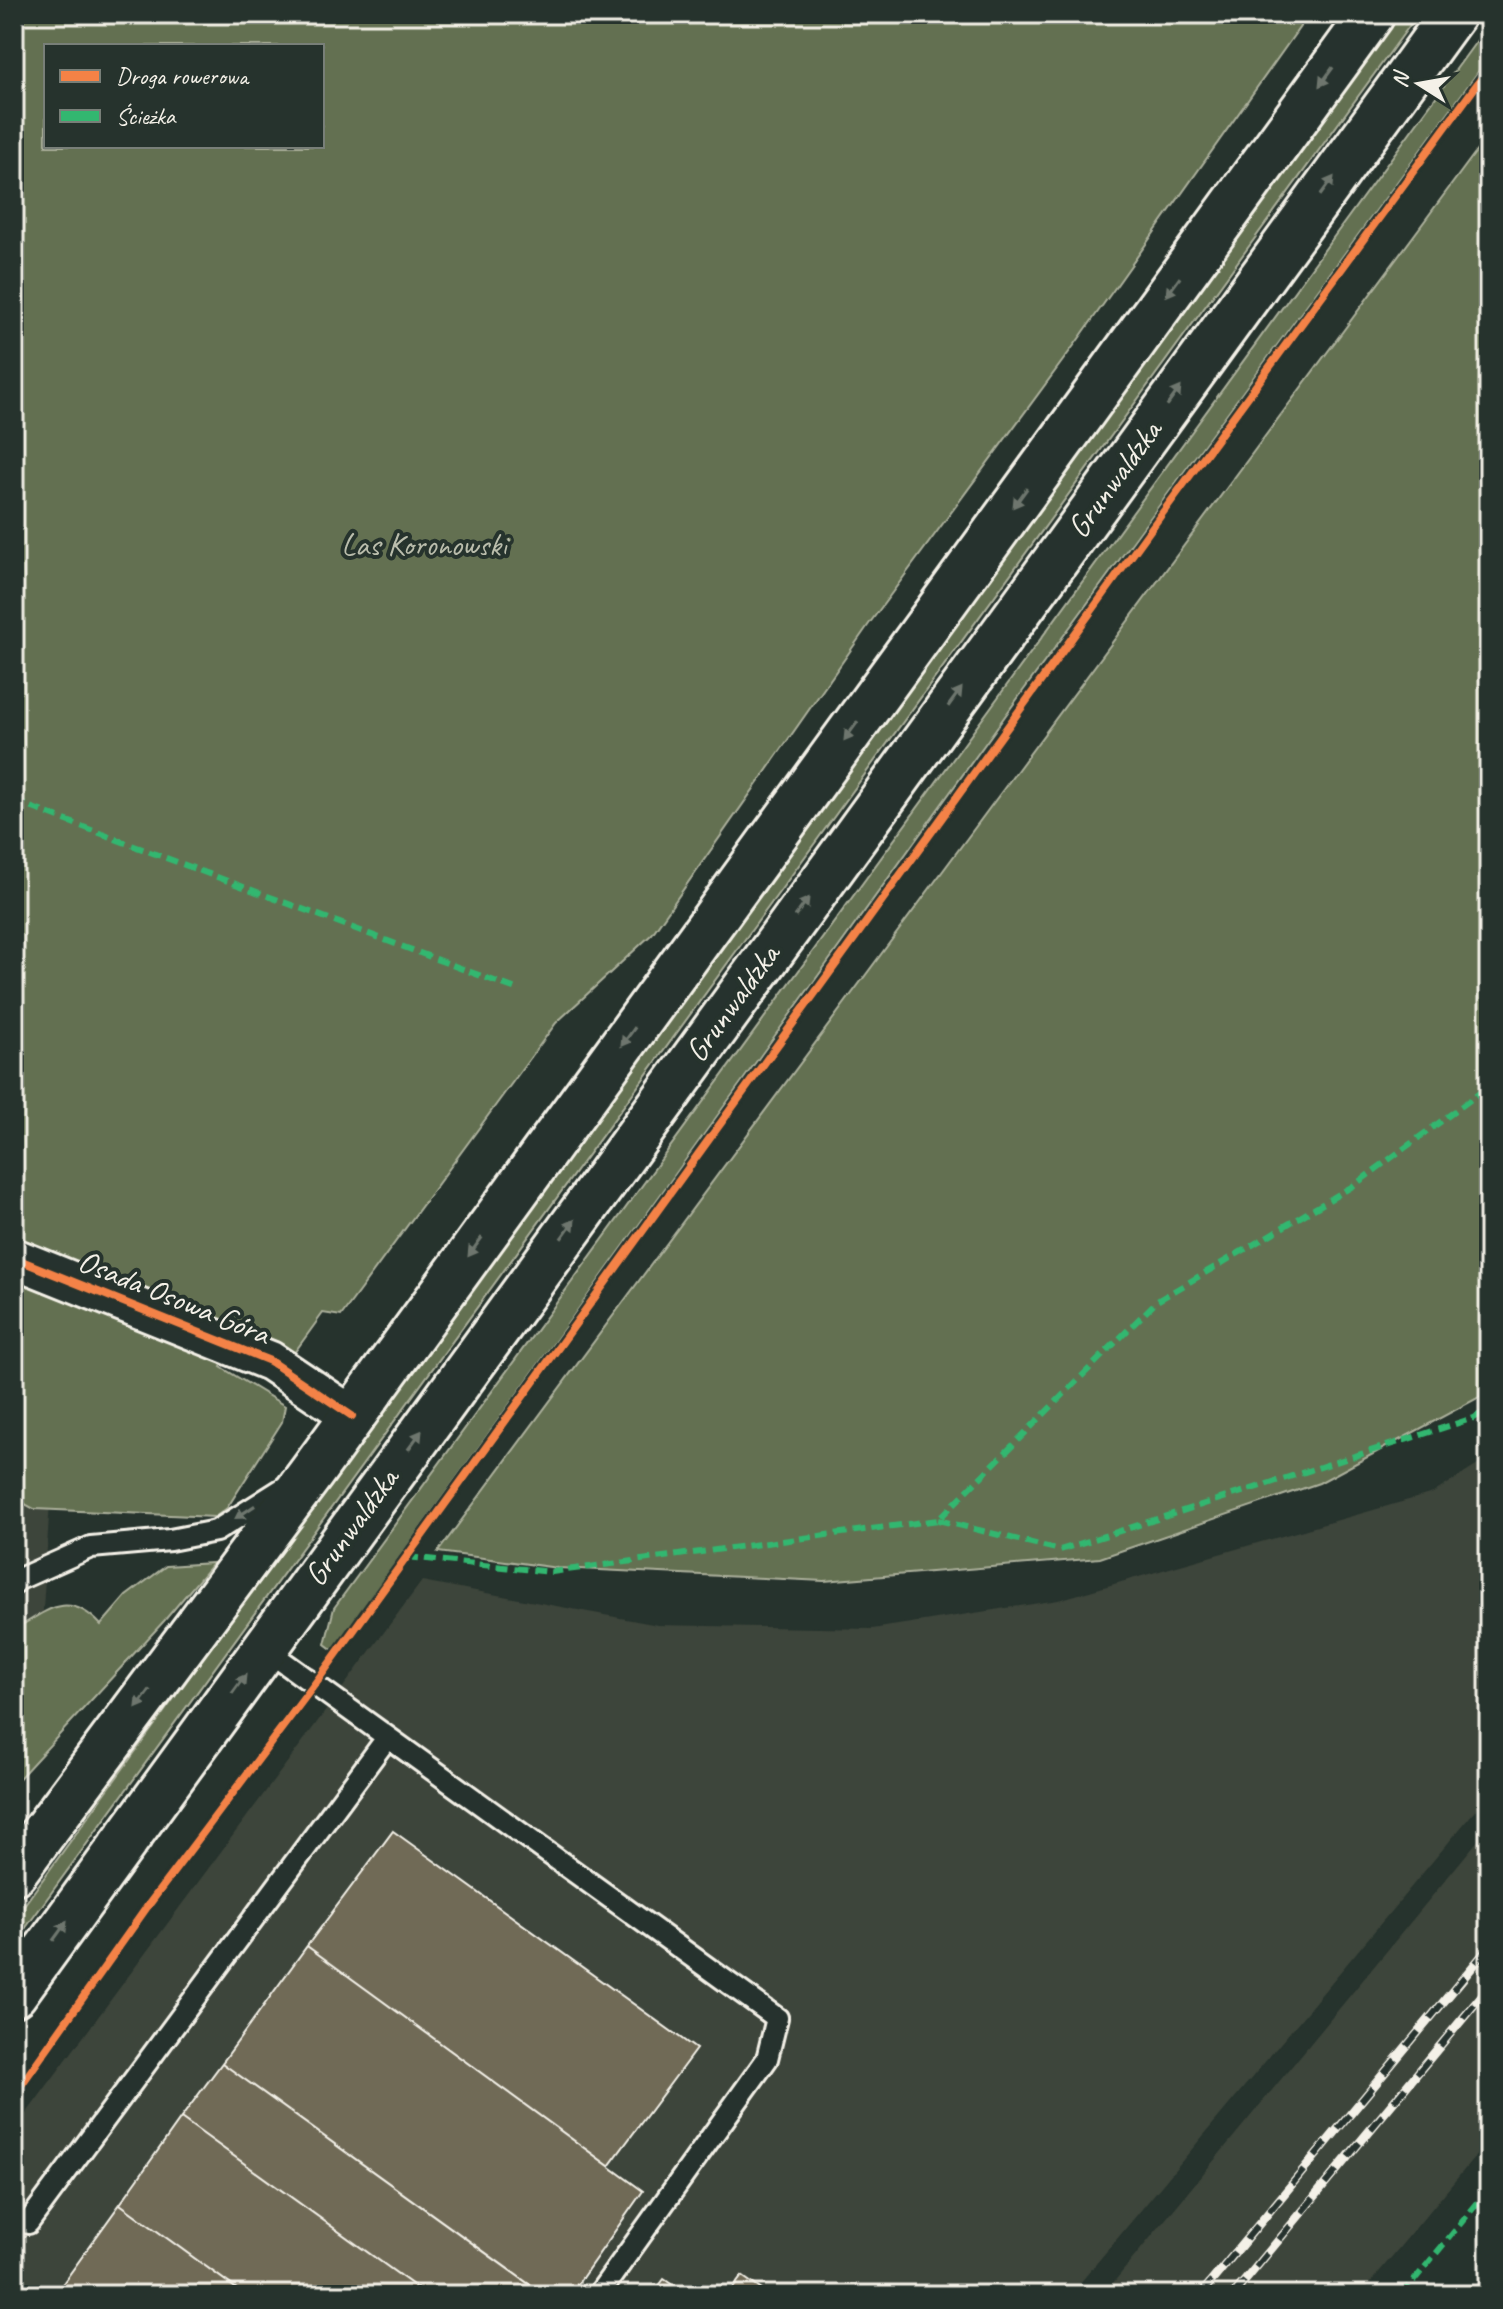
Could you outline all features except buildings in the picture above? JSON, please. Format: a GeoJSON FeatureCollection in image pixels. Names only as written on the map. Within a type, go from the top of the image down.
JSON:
{"type":"FeatureCollection","features":[{"type":"Feature","properties":{"kind":"main road","name":"Grunwaldzka"},"geometry":{"type":"LineString","coordinates":[[14,1872],[312,1472],[1372,14]]}},
{"type":"Feature","properties":{"kind":"main road","name":"Grunwaldzka"},"geometry":{"type":"LineString","coordinates":[[14,1994],[1453,14]]}},
{"type":"Feature","properties":{"kind":"street","name":"Osada Osowa Góra"},"geometry":{"type":"LineString","coordinates":[[14,1258],[270,1361],[352,1416]]}},
{"type":"Feature","properties":{"kind":"lane"},"geometry":{"type":"LineString","coordinates":[[15,1581],[91,1547],[170,1540],[216,1531],[312,1472]]}},
{"type":"Feature","properties":{"kind":"lane"},"geometry":{"type":"LineString","coordinates":[[264,1648],[777,2018],[767,2059],[598,2295]]}},
{"type":"Feature","properties":{"kind":"lane"},"geometry":{"type":"LineString","coordinates":[[28,2223],[387,1738]]}},
{"type":"Feature","properties":{"kind":"shaded area"},"geometry":{"type":"Polygon","coordinates":[[[1489,1458],[1489,1794],[1070,2295],[18,2295],[14,2290],[14,2130],[422,1581],[658,1625],[872,1629],[1058,1600],[1433,1493],[1489,1458]]]}},
{"type":"Feature","properties":{"kind":"shaded area"},"geometry":{"type":"Polygon","coordinates":[[[14,1466],[51,1486],[42,1625],[14,1639],[14,1466]]]}},
{"type":"Feature","properties":{"kind":"shaded area"},"geometry":{"type":"Polygon","coordinates":[[[1489,1827],[1489,2140],[1360,2295],[1103,2295],[1489,1827]]]}},
{"type":"Feature","properties":{"kind":"green space","name":"Las Koronowski"},"geometry":{"type":"Polygon","coordinates":[[[14,14],[1309,14],[1078,340],[869,624],[652,934],[556,1023],[341,1316],[323,1313],[294,1353],[236,1331],[221,1367],[285,1406],[282,1422],[227,1508],[215,1517],[34,1509],[14,1498],[14,14]]]}},
{"type":"Feature","properties":{"kind":"green space"},"geometry":{"type":"Polygon","coordinates":[[[1401,14],[1418,14],[14,1944],[14,1919],[1401,14]]]}},
{"type":"Feature","properties":{"kind":"green space"},"geometry":{"type":"Polygon","coordinates":[[[1489,24],[1489,57],[1023,691],[333,1650],[325,1644],[334,1608],[1489,24]]]}},
{"type":"Feature","properties":{"kind":"green space"},"geometry":{"type":"Polygon","coordinates":[[[1489,134],[1489,1392],[1319,1483],[1100,1558],[824,1581],[558,1568],[438,1552],[1489,134]]]}},
{"type":"Feature","properties":{"kind":"green space"},"geometry":{"type":"Polygon","coordinates":[[[213,1563],[14,1784],[14,1630],[58,1606],[78,1608],[101,1625],[126,1596],[166,1566],[213,1563]]]}},
{"type":"Feature","properties":{"kind":"railway"},"geometry":{"type":"LineString","coordinates":[[1200,2295],[1489,1947]]}},
{"type":"Feature","properties":{"kind":"railway"},"geometry":{"type":"LineString","coordinates":[[1233,2295],[1489,1987]]}},
{"type":"Feature","properties":{"kind":"marked path"},"geometry":{"type":"LineString","coordinates":[[14,801],[516,989]]}},
{"type":"Feature","properties":{"kind":"marked path"},"geometry":{"type":"LineString","coordinates":[[407,1557],[552,1572],[938,1520],[1157,1301],[1353,1186],[1489,1086]]}},
{"type":"Feature","properties":{"kind":"marked path"},"geometry":{"type":"LineString","coordinates":[[938,1520],[1060,1550],[1474,1418],[1489,1409]]}},
{"type":"Feature","properties":{"kind":"marked path"},"geometry":{"type":"LineString","coordinates":[[1402,2295],[1489,2189]]}},
{"type":"Feature","properties":{"kind":"cycle path"},"geometry":{"type":"LineString","coordinates":[[14,2095],[147,1907],[314,1685],[1161,515],[1489,68]]}},
{"type":"Feature","properties":{"kind":"cycle path"},"geometry":{"type":"LineString","coordinates":[[14,1258],[270,1361],[352,1416]]}}]}
